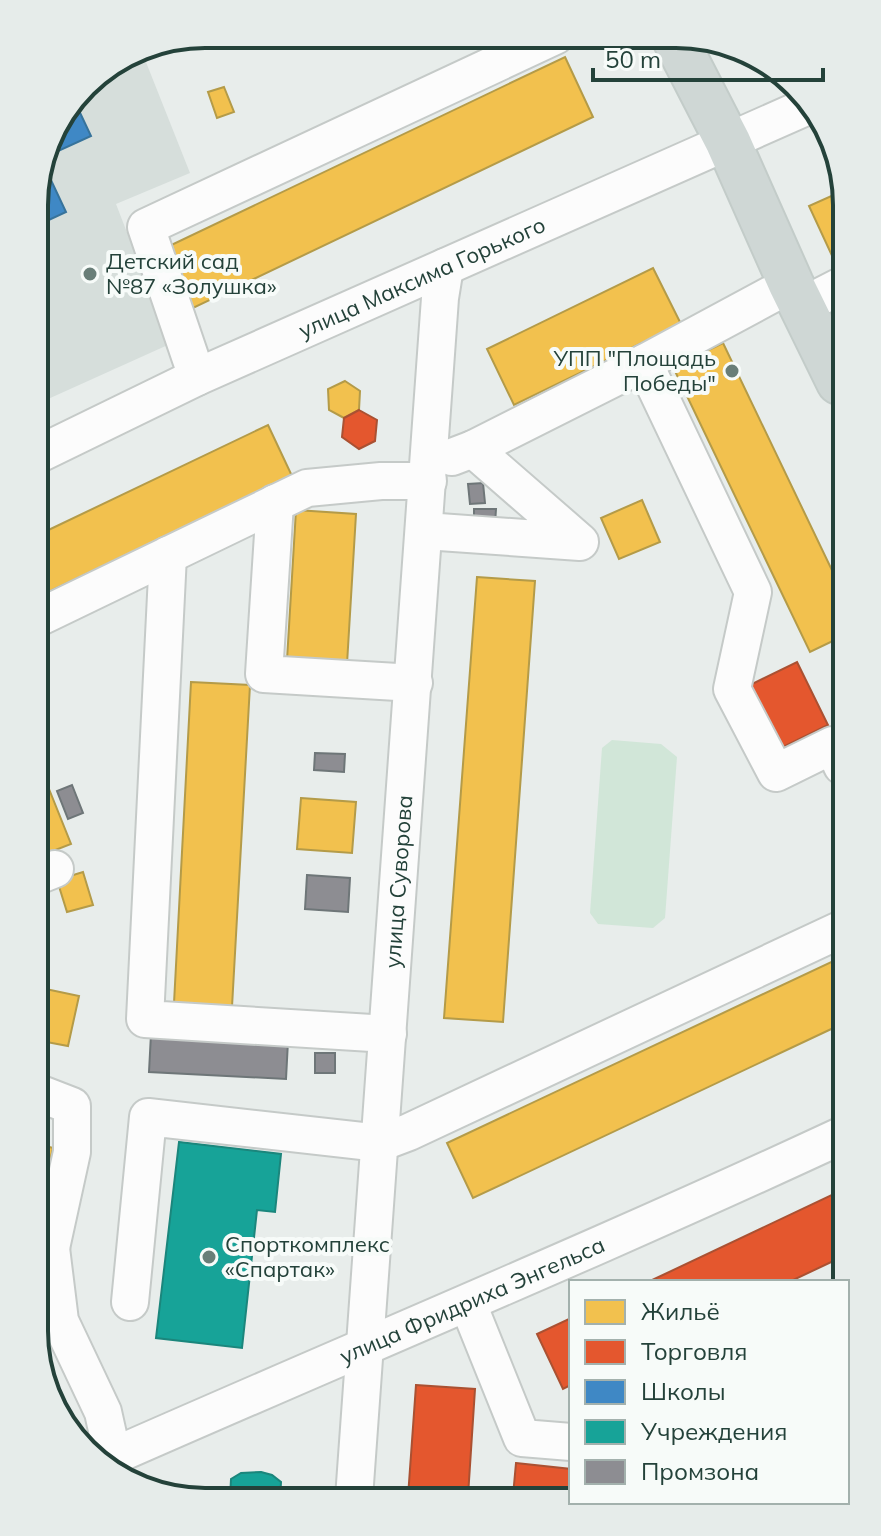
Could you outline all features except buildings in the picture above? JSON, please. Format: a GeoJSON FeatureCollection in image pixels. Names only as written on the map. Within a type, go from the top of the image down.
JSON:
{"type":"FeatureCollection","features":[{"type":"Feature","properties":{"kind":"main road"},"geometry":{"type":"LineString","coordinates":[[680,48],[811,292],[833,363]]}},
{"type":"Feature","properties":{"kind":"street"},"geometry":{"type":"LineString","coordinates":[[197,377],[146,227],[529,48]]}},
{"type":"Feature","properties":{"kind":"street","name":"улица Максима Горького"},"geometry":{"type":"LineString","coordinates":[[48,450],[197,377],[800,109]]}},
{"type":"Feature","properties":{"kind":"street","name":"улица Суворова"},"geometry":{"type":"LineString","coordinates":[[355,1488],[440,298],[445,267]]}},
{"type":"Feature","properties":{"kind":"street"},"geometry":{"type":"LineString","coordinates":[[48,613],[307,488],[429,473],[644,363],[811,292]]}},
{"type":"Feature","properties":{"kind":"street"},"geometry":{"type":"LineString","coordinates":[[644,363],[753,592],[732,689],[776,773],[833,745]]}},
{"type":"Feature","properties":{"kind":"street"},"geometry":{"type":"LineString","coordinates":[[425,531],[580,542],[473,449]]}},
{"type":"Feature","properties":{"kind":"street"},"geometry":{"type":"LineString","coordinates":[[275,503],[264,674],[414,683]]}},
{"type":"Feature","properties":{"kind":"street"},"geometry":{"type":"LineString","coordinates":[[168,555],[145,1019],[388,1034]]}},
{"type":"Feature","properties":{"kind":"street"},"geometry":{"type":"LineString","coordinates":[[130,1302],[148,1117],[380,1143],[833,933]]}},
{"type":"Feature","properties":{"kind":"street"},"geometry":{"type":"LineString","coordinates":[[48,1097],[72,1106],[72,1152],[48,1243]]}},
{"type":"Feature","properties":{"kind":"street","name":"улица Фридриха Энгельса"},"geometry":{"type":"LineString","coordinates":[[112,1458],[833,1146]]}},
{"type":"Feature","properties":{"kind":"street"},"geometry":{"type":"LineString","coordinates":[[48,1266],[51,1324],[103,1412],[106,1453]]}},
{"type":"Feature","properties":{"kind":"street"},"geometry":{"type":"LineString","coordinates":[[468,1304],[522,1438],[569,1442]]}},
{"type":"Feature","properties":{"kind":"shaded area","name":"Детский сад №87 «Золушка»"},"geometry":{"type":"Polygon","coordinates":[[[145,60],[190,173],[116,204],[170,344],[48,399],[48,205],[53,164],[69,126],[87,101],[109,80],[145,60]]]}},
{"type":"Feature","properties":{"kind":"green space"},"geometry":{"type":"Polygon","coordinates":[[[612,740],[661,744],[677,757],[665,918],[653,928],[598,924],[590,913],[602,748],[612,740]]]}},
{"type":"Feature","properties":{"kind":"place","name":"Детский сад №87 «Золушка»"},"geometry":{"type":"Point","coordinates":[90,274]}},
{"type":"Feature","properties":{"kind":"place","name":"УПП \"Площадь Победы\""},"geometry":{"type":"Point","coordinates":[732,371]}},
{"type":"Feature","properties":{"kind":"place","name":"Спорткомплекс «Спартак»"},"geometry":{"type":"Point","coordinates":[209,1257]}}]}
